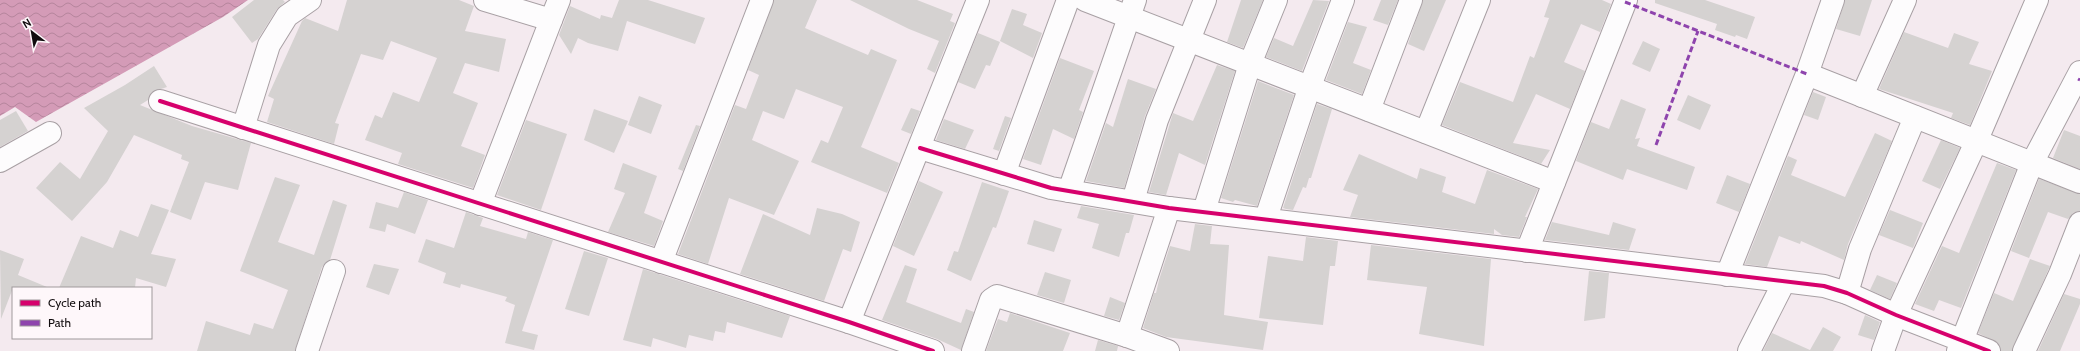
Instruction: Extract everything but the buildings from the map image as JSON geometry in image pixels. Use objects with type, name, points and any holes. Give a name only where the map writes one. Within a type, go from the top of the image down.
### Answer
[{"type":"street","points":[[243,128],[269,45],[286,16],[310,0]]},
{"type":"street","points":[[485,0],[551,20]]},
{"type":"street","points":[[480,204],[559,0]]},
{"type":"street","points":[[661,262],[762,0]]},
{"type":"street","points":[[849,322],[876,250],[920,148],[978,0]]},
{"type":"street","points":[[1004,174],[1068,0]]},
{"type":"street","points":[[1085,0],[1132,8],[1188,40],[1310,86],[1554,182]]},
{"type":"street","points":[[1133,201],[1158,120],[1188,40],[1205,0]]},
{"type":"street","points":[[1204,211],[1250,64],[1276,0]]},
{"type":"street","points":[[1266,218],[1310,86],[1343,0]]},
{"type":"street","points":[[1368,110],[1411,0]]},
{"type":"street","points":[[1426,132],[1479,0]]},
{"type":"street","points":[[1727,275],[1807,74],[1833,0]]},
{"type":"street","points":[[1862,96],[1905,0]]},
{"type":"street","points":[[1883,351],[1896,315],[1976,142],[2037,0]]},
{"type":"street","points":[[1527,251],[1624,1]]},
{"type":"street","points":[[1069,191],[1132,8]]},
{"type":"street","points":[[1960,346],[2032,163],[2080,72]]},
{"type":"street","points":[[1807,74],[2080,182]]},
{"type":"street","points":[[160,101],[849,322],[934,351]]},
{"type":"street","points":[[1847,293],[1860,249],[1915,117]]},
{"type":"street","points":[[0,161],[50,133]]},
{"type":"street","points":[[920,148],[1051,188],[1169,208],[1266,218],[1824,286],[1847,293],[1960,346],[1988,351]]},
{"type":"street","points":[[1127,336],[1169,208]]},
{"type":"street","points":[[2024,351],[2060,274],[2080,223]]},
{"type":"street","points":[[307,351],[334,271]]},
{"type":"street","points":[[1749,351],[1784,282]]},
{"type":"street","points":[[973,351],[991,300],[997,296],[1127,336],[1168,351]]},
{"type":"water","points":[[0,0],[248,0],[223,17],[36,122],[15,107],[0,116]]},
{"type":"marked path","points":[[1625,2],[1807,74]]},
{"type":"marked path","points":[[1656,145],[1698,31]]},
{"type":"cycle path","points":[[160,101],[849,322],[933,351]]},
{"type":"cycle path","points":[[920,148],[1051,188],[1169,208],[1824,286],[1847,293],[1896,315],[1989,351]]}]
